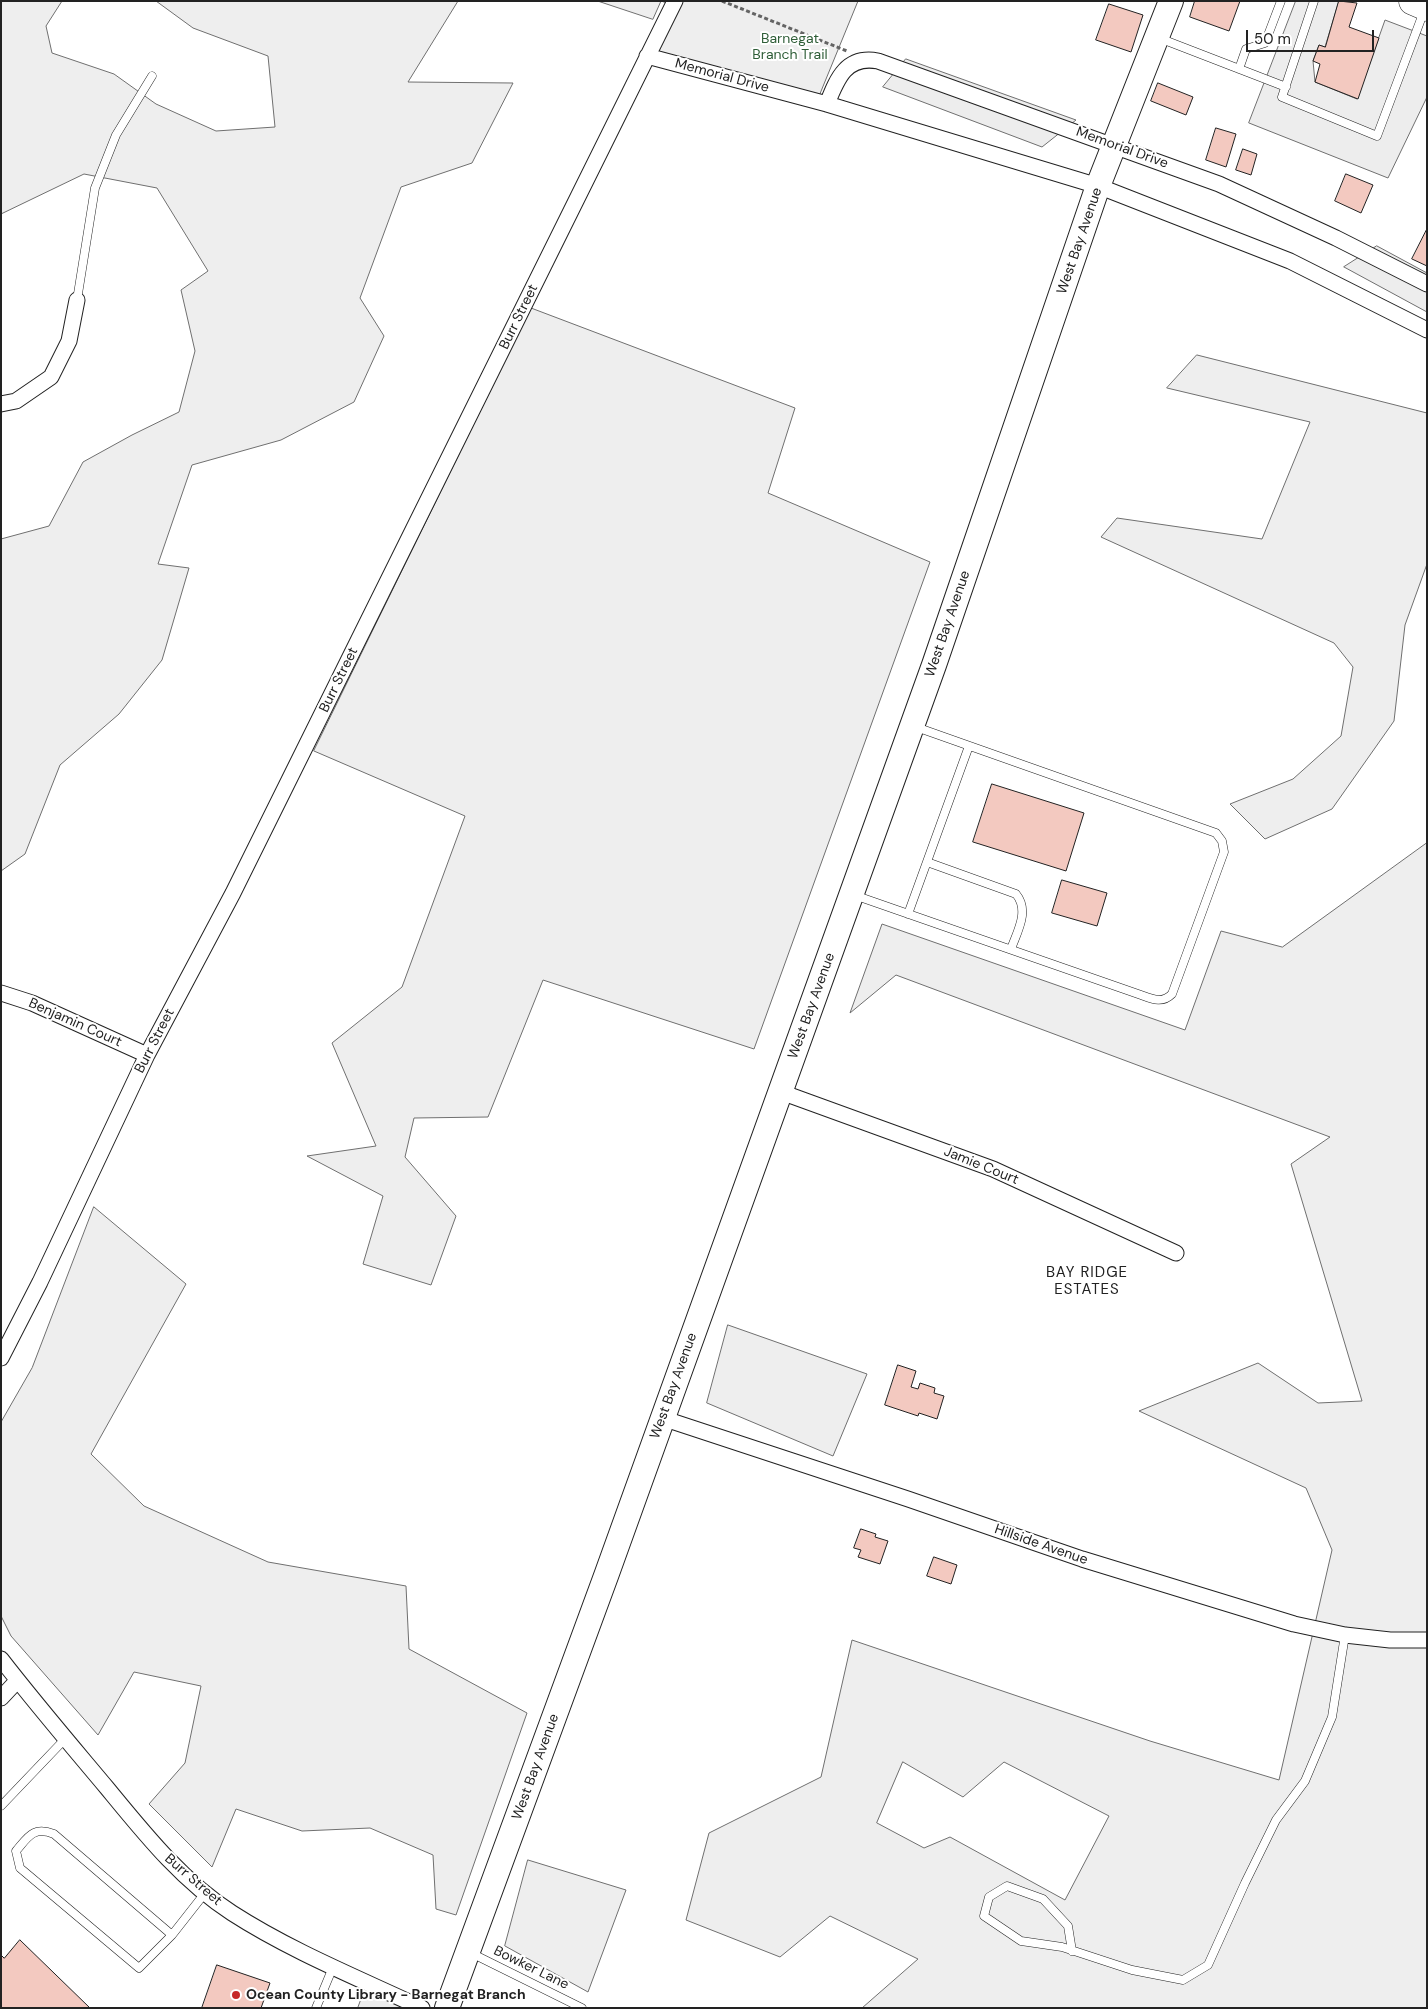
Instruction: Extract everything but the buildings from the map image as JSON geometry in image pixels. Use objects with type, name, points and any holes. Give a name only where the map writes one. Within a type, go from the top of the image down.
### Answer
[{"type":"main road","name":"West Bay Avenue","points":[[447,2008],[469,1952],[852,894],[912,726],[1098,186],[1171,1]]},
{"type":"street","name":"Burr Street","points":[[1,1358],[40,1282],[147,1055],[246,866],[675,1]]},
{"type":"street","name":"Memorial Drive","points":[[647,56],[826,104],[1098,186],[1290,261],[1427,330]]},
{"type":"street","points":[[826,104],[836,80],[847,68],[858,61],[869,60]]},
{"type":"street","name":"Memorial Drive","points":[[869,60],[878,61],[1219,184],[1336,238],[1427,284]]},
{"type":"street","points":[[1,404],[16,401],[51,377],[69,341],[77,300]]},
{"type":"street","name":"Benjamin Court","points":[[1,993],[32,1003],[147,1055]]},
{"type":"street","name":"Jamie Court","points":[[781,1092],[993,1169],[1176,1253]]},
{"type":"street","name":"Hillside Avenue","points":[[662,1418],[908,1499],[1082,1559],[1277,1619],[1345,1635],[1390,1640],[1427,1640]]},
{"type":"street","name":"Burr Street","points":[[1,1659],[65,1739],[159,1850],[205,1893],[232,1913],[266,1933],[422,2008]]},
{"type":"street","points":[[1,1698],[16,1682],[19,1682]]},
{"type":"lane","points":[[1239,69],[1246,49],[1265,43],[1281,1]]},
{"type":"lane","points":[[1314,1],[1282,97],[1377,136],[1422,5]]},
{"type":"lane","points":[[1157,38],[1286,87]]},
{"type":"lane","points":[[77,300],[95,188],[116,135],[152,76]]},
{"type":"lane","points":[[852,894],[1155,1000],[1167,999],[1172,994],[1211,889],[1224,852],[1222,841],[1216,834],[912,726]]},
{"type":"lane","points":[[908,914],[969,746]]},
{"type":"lane","points":[[927,862],[1016,894],[1021,900],[1023,911],[1010,949]]},
{"type":"lane","points":[[1072,1951],[1068,1926],[1043,1899],[1007,1886],[989,1897],[984,1916],[1020,1941],[1072,1951],[1132,1970],[1183,1980],[1208,1965],[1244,1883],[1276,1820],[1305,1781],[1332,1718],[1345,1635]]},
{"type":"lane","points":[[1,1806],[65,1739]]},
{"type":"lane","points":[[172,1935],[54,1834],[46,1831],[37,1831],[30,1834],[16,1851],[20,1868],[139,1968],[172,1935],[205,1893]]},
{"type":"lane","name":"Bowker Lane","points":[[469,1952],[582,2008]]},
{"type":"lane","points":[[316,2008],[334,1967]]},
{"type":"path","points":[[722,1],[869,60]]},
{"type":"green space","points":[[1,1],[62,1],[46,26],[52,53],[114,74],[156,104],[216,131],[275,127],[268,56],[193,28],[156,1],[458,1],[408,82],[513,83],[472,163],[401,187],[360,298],[384,336],[354,402],[281,440],[192,465],[158,564],[189,568],[162,660],[119,714],[60,765],[25,854],[1,871],[1,539],[49,526],[83,462],[179,412],[195,351],[181,290],[208,271],[157,188],[84,174],[1,214]]},
{"type":"green space","points":[[598,1],[661,1],[653,19]]},
{"type":"green space","name":"Barnegat Branch Trail","points":[[661,1],[858,1],[817,101],[647,56],[673,5]]},
{"type":"green space","points":[[531,308],[795,408],[768,493],[930,562],[754,1049],[543,980],[488,1117],[414,1118],[405,1157],[456,1216],[431,1285],[363,1264],[383,1196],[307,1156],[376,1146],[332,1043],[402,987],[465,816],[314,751]]},
{"type":"green space","points":[[1197,355],[1427,413],[1427,564],[1405,625],[1394,721],[1332,809],[1265,839],[1230,804],[1293,779],[1341,736],[1353,667],[1334,643],[1101,537],[1117,518],[1262,539],[1310,422],[1167,388]]},
{"type":"green space","points":[[1427,843],[1427,2008],[862,2008],[918,1959],[830,1916],[780,1957],[686,1920],[709,1833],[821,1777],[852,1640],[1150,1741],[1279,1780],[1332,1550],[1306,1488],[1139,1411],[1258,1363],[1318,1403],[1362,1401],[1291,1164],[1330,1137],[896,975],[850,1013],[882,924],[1185,1030],[1221,931],[1282,947]],"holes":[[[903,1762],[963,1797],[1004,1762],[1109,1816],[1065,1900],[950,1837],[924,1848],[877,1823]]]},
{"type":"green space","points":[[94,1207],[186,1284],[91,1454],[144,1506],[268,1562],[406,1586],[409,1649],[527,1713],[456,1915],[436,1909],[433,1855],[370,1828],[302,1831],[236,1809],[212,1867],[149,1804],[185,1763],[201,1686],[134,1672],[98,1735],[11,1636],[1,1616],[1,1422],[32,1368]]},
{"type":"green space","points":[[728,1325],[867,1374],[833,1456],[707,1403]]},
{"type":"green space","points":[[528,1860],[626,1890],[588,1992],[505,1946]]},
{"type":"green space","points":[[370,1976],[409,2008],[358,2008]]},
{"type":"shaded area","points":[[1296,1],[1339,1],[1325,47],[1319,45],[1313,61],[1315,82],[1357,99],[1385,20],[1427,36],[1427,97],[1388,178],[1249,123]]},
{"type":"shaded area","points":[[906,59],[1076,120],[1042,147],[883,87]]},
{"type":"shaded area","points":[[1377,246],[1427,273],[1427,312],[1344,267]]},
{"type":"place","name":"Ocean County Library - Barnegat Branch","points":[[236,1995]]},
{"type":"district","name":"BAY RIDGE ESTATES","points":[[1087,1282]]}]
